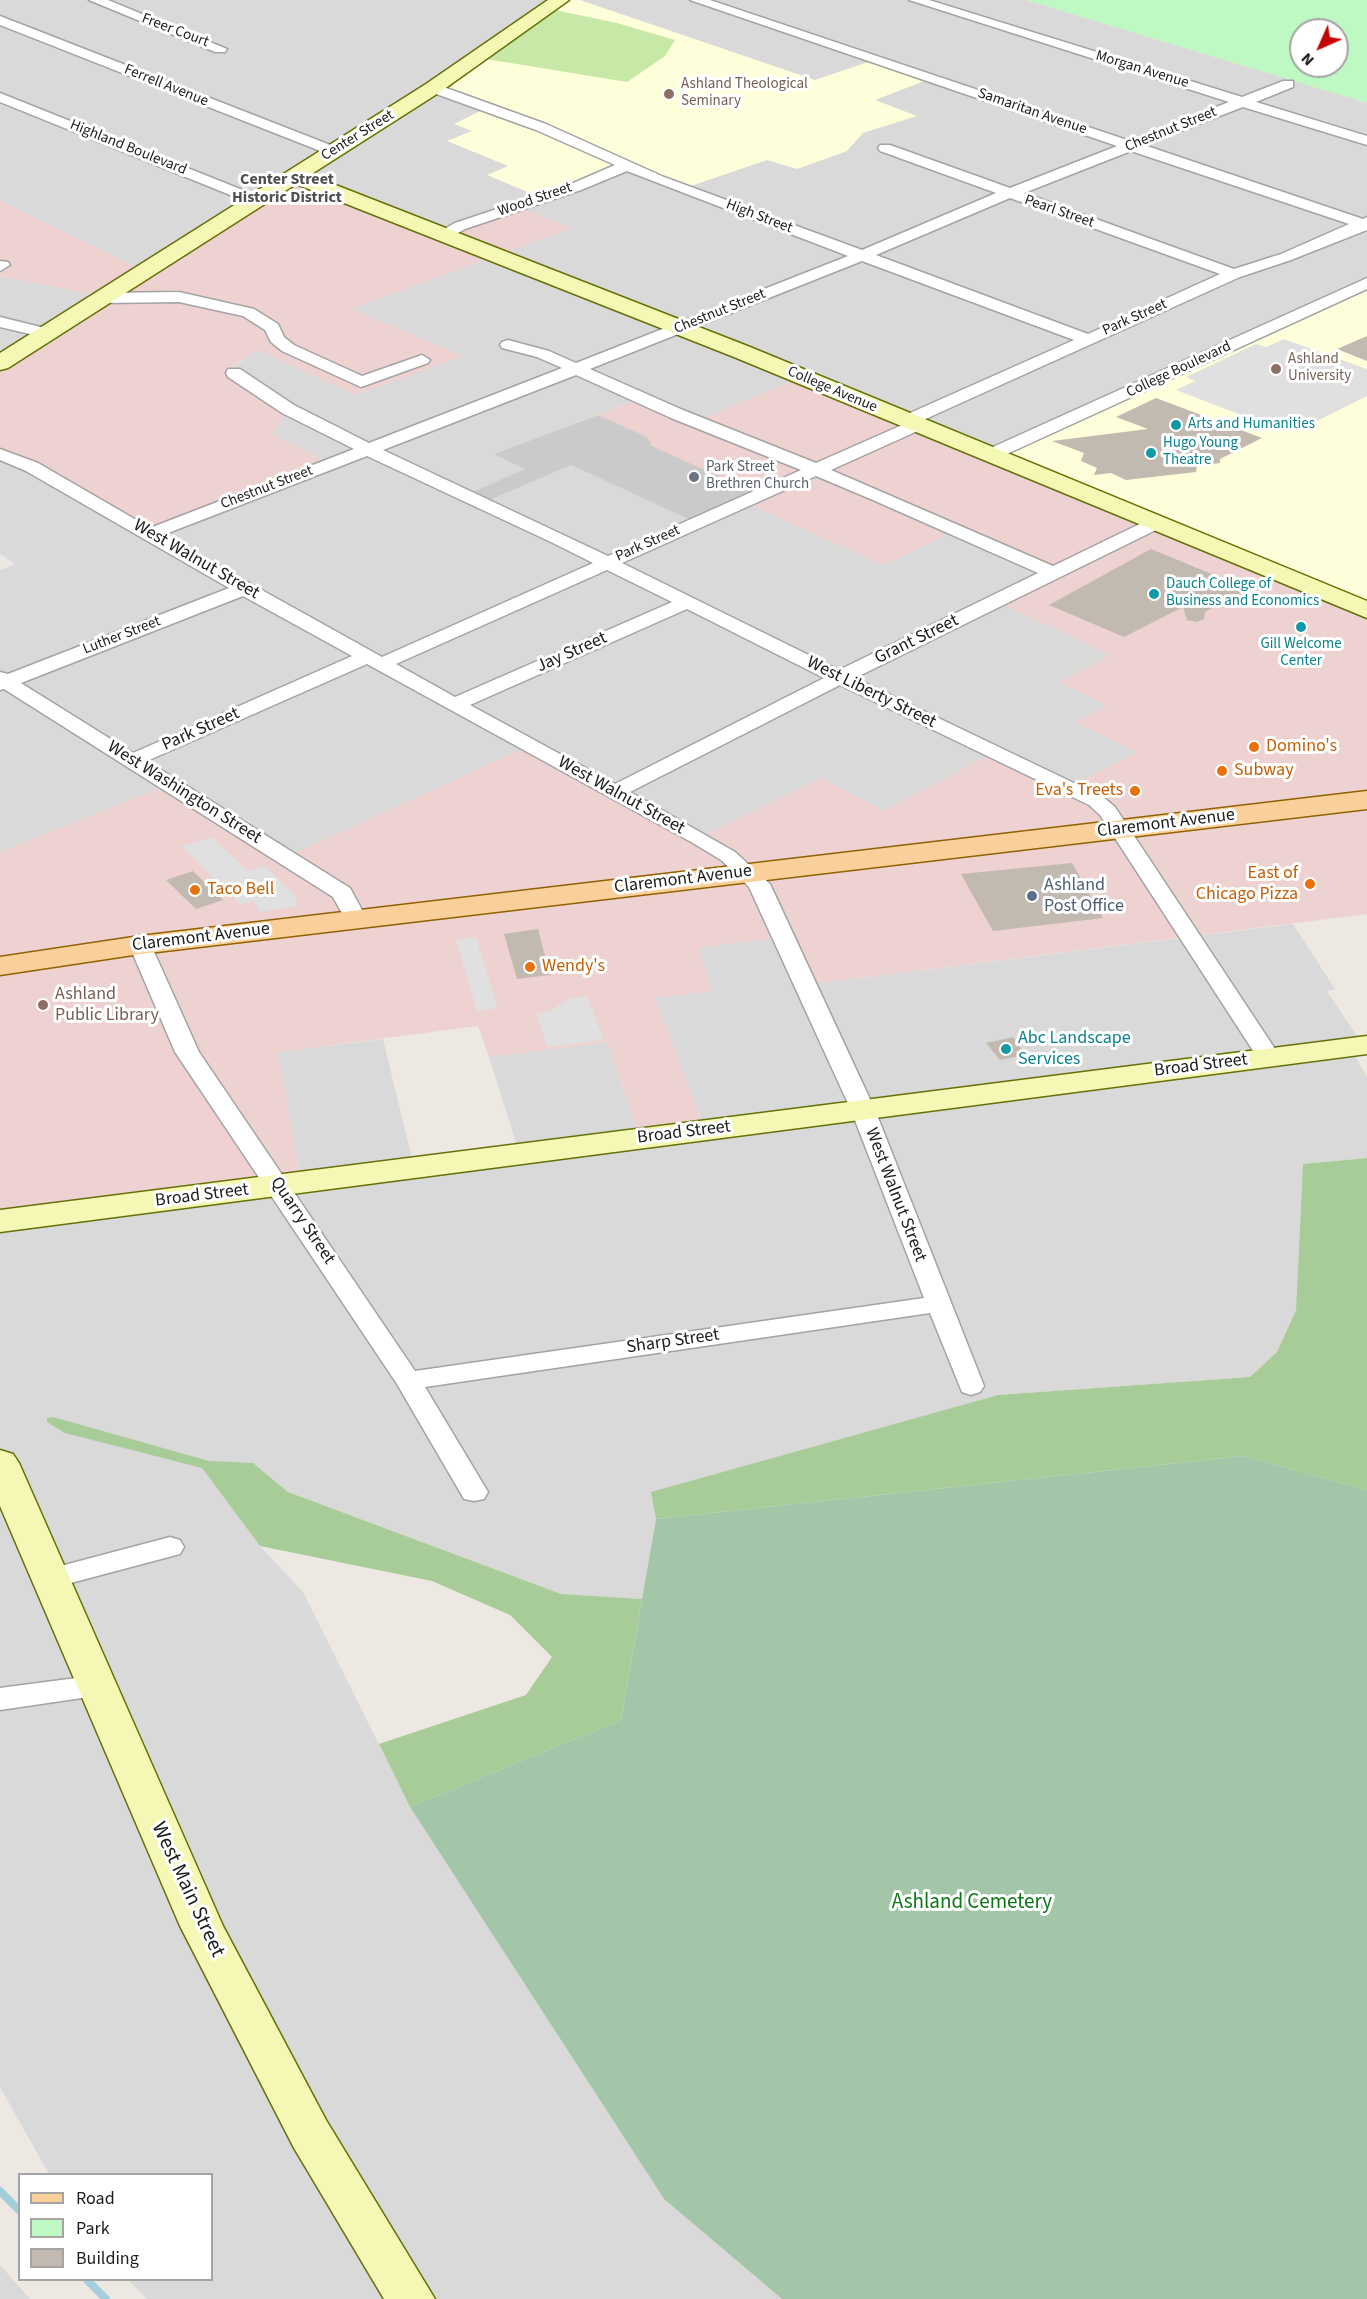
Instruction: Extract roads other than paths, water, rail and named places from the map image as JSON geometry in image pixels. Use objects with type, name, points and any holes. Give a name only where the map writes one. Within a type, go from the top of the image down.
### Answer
[{"type":"main road","name":"Claremont Avenue","points":[[0,966],[140,945],[1367,800]]},
{"type":"street","name":"Freer Court","points":[[96,0],[220,49]]},
{"type":"street","name":"Center Street","points":[[0,363],[433,88],[560,0]]},
{"type":"street","name":"Samaritan Avenue","points":[[697,0],[1366,223]]},
{"type":"street","name":"Morgan Avenue","points":[[916,0],[1367,141]]},
{"type":"street","name":"Ferrell Avenue","points":[[0,20],[333,152]]},
{"type":"street","name":"Chestnut Street","points":[[150,534],[681,328],[861,256],[939,220],[1288,84]]},
{"type":"street","name":"High Street","points":[[433,88],[541,127],[626,166],[1087,339]]},
{"type":"street","name":"Highland Boulevard","points":[[0,97],[255,200]]},
{"type":"street","points":[[0,111],[19,104]]},
{"type":"street","name":"Pearl Street","points":[[885,148],[1234,274]]},
{"type":"street","name":"Wood Street","points":[[444,235],[460,226],[576,187],[626,166]]},
{"type":"street","name":"College Avenue","points":[[295,176],[681,328],[1367,610]]},
{"type":"street","name":"Park Street","points":[[133,760],[607,562],[814,470],[1087,339],[1234,274],[1296,252],[1366,223]]},
{"type":"street","name":"College Boulevard","points":[[990,455],[1367,283]]},
{"type":"street","points":[[103,298],[179,297],[221,304],[248,312],[272,327],[277,339],[288,348],[361,382],[423,360]]},
{"type":"street","points":[[0,322],[47,333]]},
{"type":"street","points":[[508,345],[534,351],[1053,573]]},
{"type":"street","name":"West Liberty Street","points":[[234,373],[288,409],[367,449],[607,562],[839,678],[1096,801],[1108,811],[1269,1058]]},
{"type":"street","name":"West Walnut Street","points":[[0,454],[32,467],[244,588],[615,792],[719,851],[748,873],[759,884],[863,1110],[971,1386]]},
{"type":"street","name":"Grant Street","points":[[615,792],[839,678],[1156,523]]},
{"type":"street","name":"Luther Street","points":[[2,681],[244,588]]},
{"type":"street","name":"Jay Street","points":[[455,704],[688,602]]},
{"type":"street","name":"West Washington Street","points":[[2,681],[133,760],[342,893],[350,904],[356,919]]},
{"type":"street","name":"Quarry Street","points":[[140,945],[169,1017],[187,1052],[408,1381],[474,1492]]},
{"type":"street","name":"Broad Street","points":[[0,1221],[1367,1045]]},
{"type":"street","name":"Sharp Street","points":[[408,1381],[938,1304]]},
{"type":"street","name":"West Main Street","points":[[0,1463],[202,1926],[310,2134],[375,2246],[411,2299]]},
{"type":"street","points":[[52,1578],[170,1547]]},
{"type":"street","points":[[0,1699],[99,1686]]},
{"type":"waterway","points":[[0,2191],[18,2209]]},
{"type":"waterway","points":[[88,2281],[106,2299]]},
{"type":"place","name":"Ashland Theological Seminary","points":[[669,94]]},
{"type":"place","name":"Ashland University","points":[[1276,369]]},
{"type":"place","name":"Arts and Humanities","points":[[1176,425]]},
{"type":"place","name":"Hugo Young Theatre","points":[[1151,453]]},
{"type":"place","name":"Park Street Brethren Church","points":[[694,477]]},
{"type":"place","name":"Dauch College of Business and Economics","points":[[1154,594]]},
{"type":"place","name":"Gill Welcome Center","points":[[1301,627]]},
{"type":"place","name":"Domino's","points":[[1254,747]]},
{"type":"place","name":"Subway","points":[[1222,771]]},
{"type":"place","name":"Eva's Treets","points":[[1135,791]]},
{"type":"place","name":"East of Chicago Pizza","points":[[1310,884]]},
{"type":"place","name":"Taco Bell","points":[[195,890]]},
{"type":"place","name":"Ashland Post Office","points":[[1032,896]]},
{"type":"place","name":"Wendy's","points":[[530,967]]},
{"type":"place","name":"Ashland Public Library","points":[[43,1005]]},
{"type":"place","name":"Abc Landscape Services","points":[[1006,1049]]},
{"type":"district","name":"Center Street Historic District","points":[[287,189]]},
{"type":"park label","name":"Ashland Cemetery","points":[[972,1903]]}]
